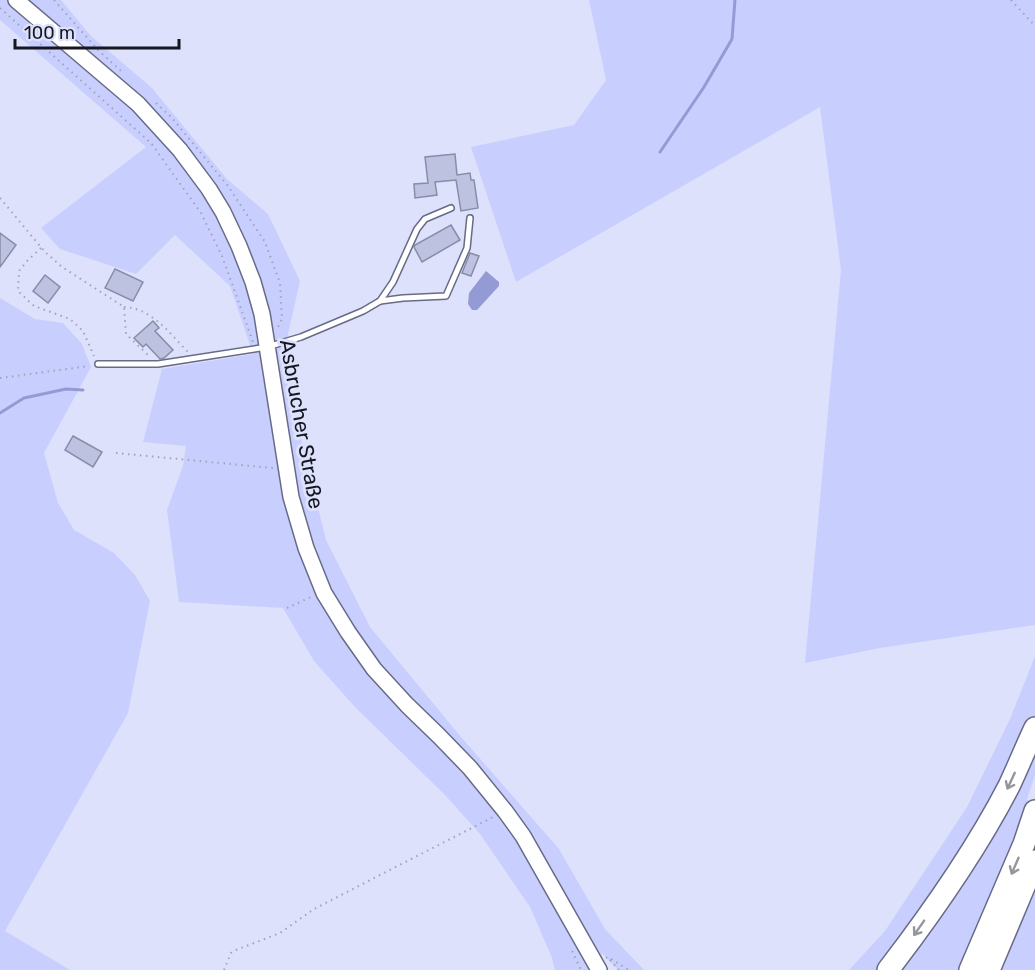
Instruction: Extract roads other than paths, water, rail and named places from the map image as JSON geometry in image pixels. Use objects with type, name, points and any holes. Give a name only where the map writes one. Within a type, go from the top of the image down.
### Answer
[{"type":"highway","points":[[888,970],[981,836],[1009,786],[1035,728]]},
{"type":"highway","points":[[970,970],[1024,844],[1035,811]]},
{"type":"highway","points":[[989,970],[1035,861]]},
{"type":"main road","name":"Asbrucher Straße","points":[[16,0],[138,104],[196,170],[223,212],[253,282],[262,314],[261,348],[276,398],[291,497],[306,548],[324,592],[374,669],[470,768],[506,811],[523,836],[572,925],[601,965]]},
{"type":"lane","points":[[380,301],[393,282],[417,229],[426,219],[451,208]]},
{"type":"lane","points":[[98,364],[158,364],[261,348],[301,337],[363,311],[380,301],[446,296],[466,248],[470,218]]},
{"type":"waterway","points":[[660,152],[704,87],[732,39],[735,0]]},
{"type":"waterway","points":[[0,413],[24,398],[66,389],[83,390]]}]
